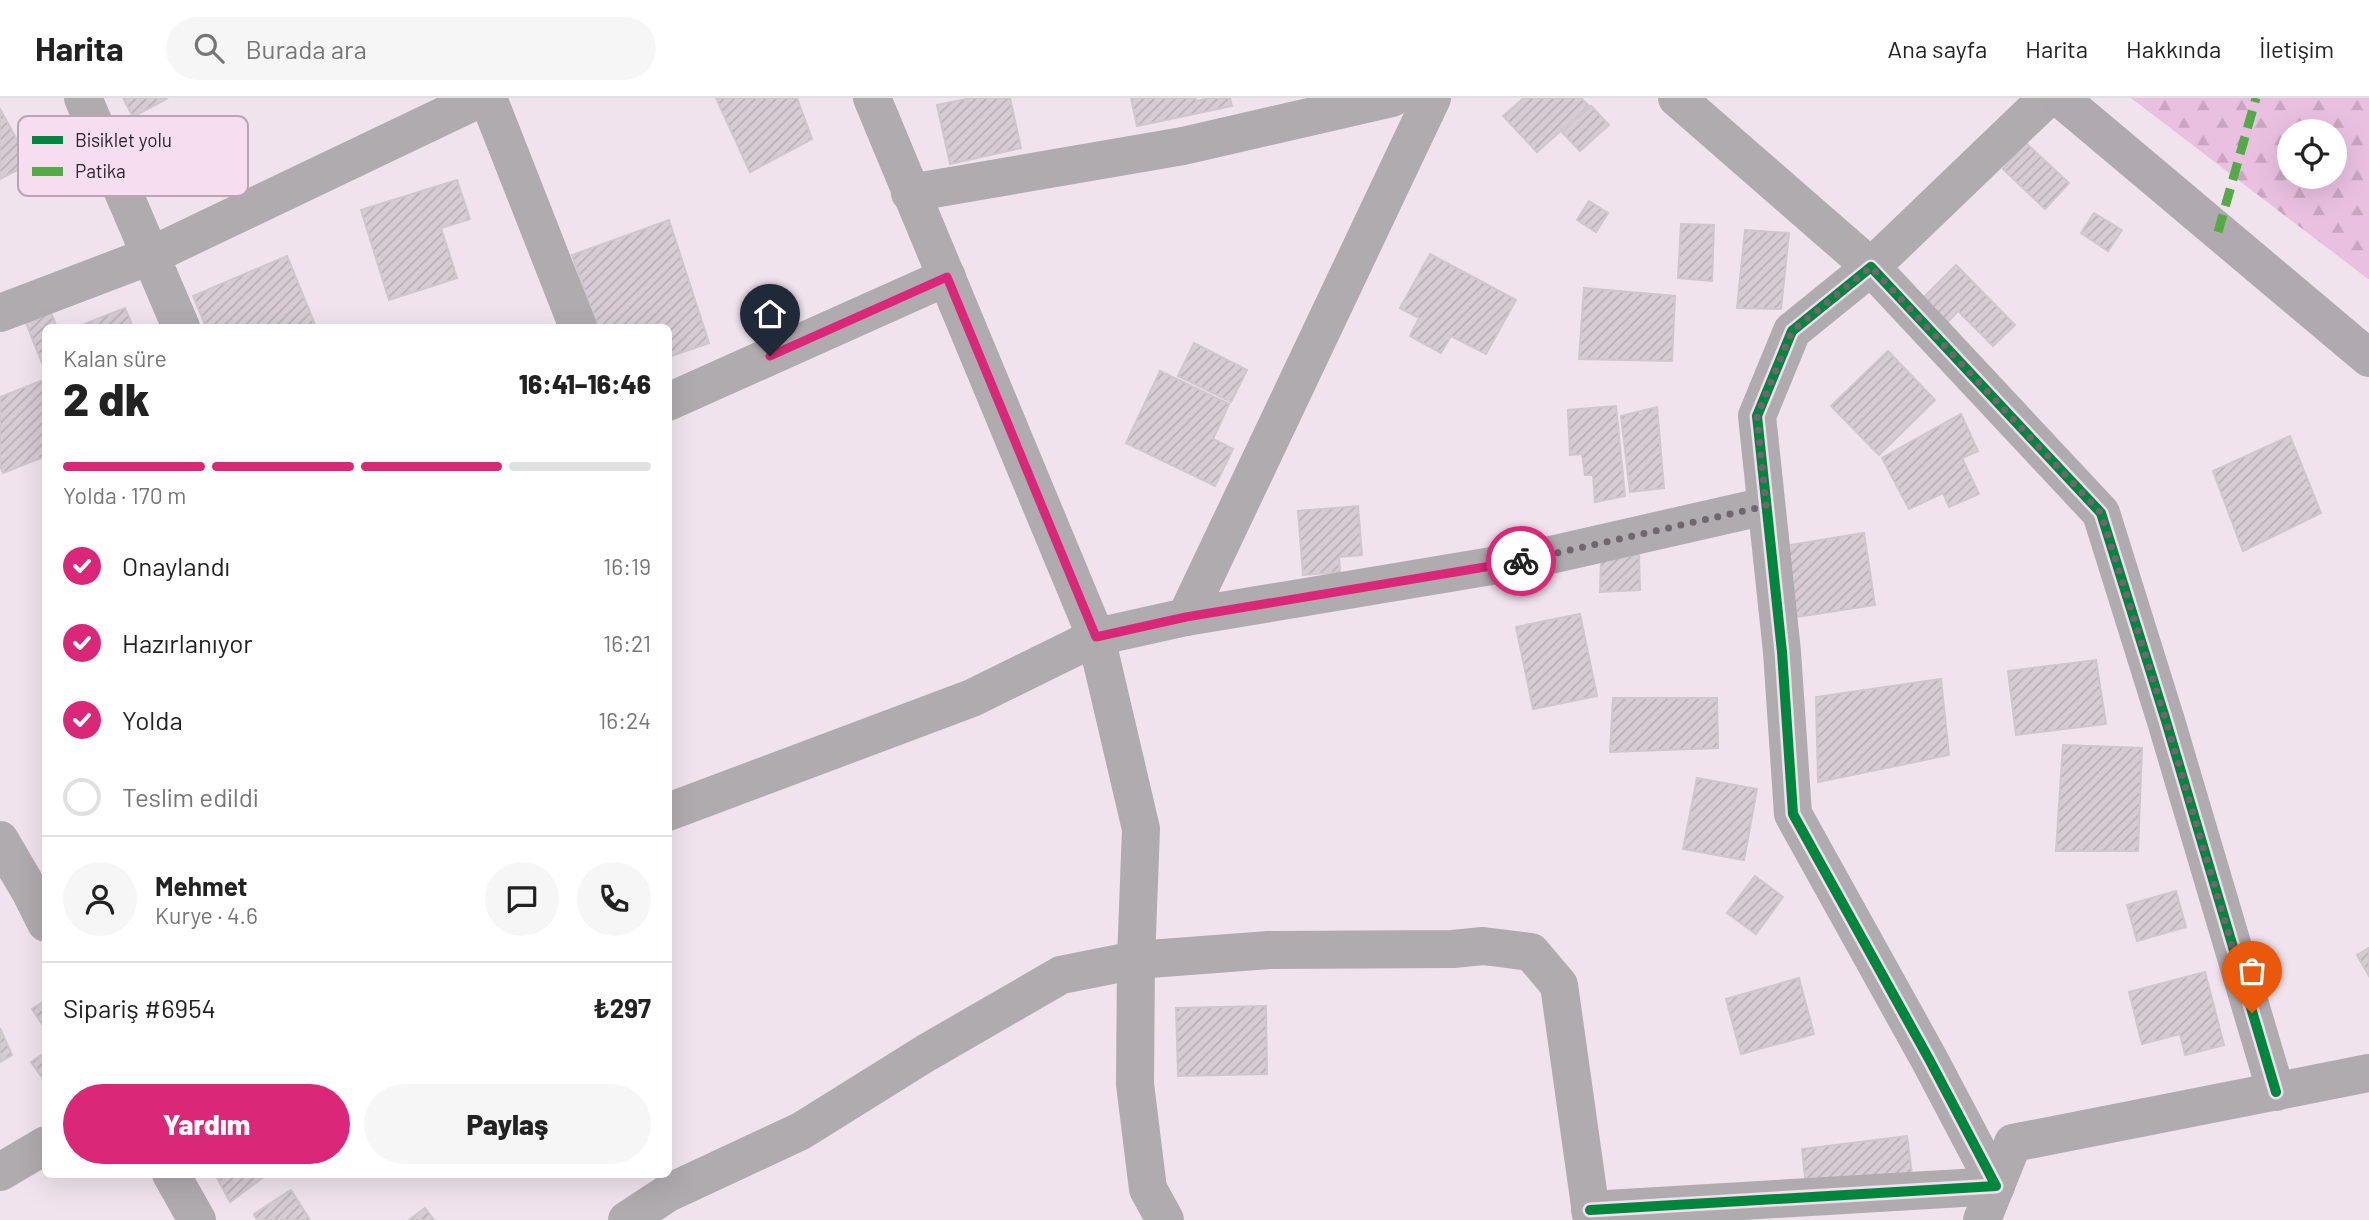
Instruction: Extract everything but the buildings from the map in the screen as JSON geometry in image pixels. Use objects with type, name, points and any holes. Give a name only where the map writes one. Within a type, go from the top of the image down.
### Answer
[{"type":"street","points":[[83,98],[91,116]]},
{"type":"street","points":[[0,313],[150,256],[481,98]]},
{"type":"street","points":[[488,98],[577,324]]},
{"type":"street","points":[[872,98],[1096,637],[1141,829],[1135,1084],[1148,1189],[1165,1220]]},
{"type":"street","points":[[910,193],[1183,146],[1392,98]]},
{"type":"street","points":[[1186,617],[1432,98]]},
{"type":"street","points":[[1677,98],[1871,267],[2101,513],[2276,1092]]},
{"type":"street","points":[[1989,1203],[1929,1059],[1793,814],[1782,652],[1757,416],[1792,331],[1871,267],[2047,98]]},
{"type":"street","points":[[2060,98],[2369,358]]},
{"type":"street","points":[[125,196],[180,324]]},
{"type":"street","points":[[672,400],[947,277]]},
{"type":"street","points":[[672,811],[972,698],[1096,637],[1186,617],[1533,559],[1766,506]]},
{"type":"street","points":[[0,840],[42,915]]},
{"type":"street","points":[[627,1220],[801,1130],[926,1053],[1061,975],[1136,960],[1269,950],[1453,949],[1483,946],[1531,952],[1559,985],[1591,1215],[1989,1203]]},
{"type":"street","points":[[1989,1203],[2013,1143],[2369,1073]]},
{"type":"street","points":[[0,1172],[42,1147]]},
{"type":"street","points":[[173,1178],[197,1220]]},
{"type":"green space","points":[[2131,98],[2369,98],[2368,279]]},
{"type":"marked path","points":[[2218,232],[2256,98]]},
{"type":"cycle path","points":[[1590,1210],[1996,1186],[1793,814],[1782,652],[1757,416],[1792,331],[1871,267],[2101,513],[2276,1092]]},
{"type":"way so far","points":[[1521,561],[1766,506],[1757,416],[1792,331],[1871,267],[2101,513],[2252,1013]]},
{"type":"route","points":[[770,356],[947,277],[1096,637],[1186,617],[1521,561]]}]
